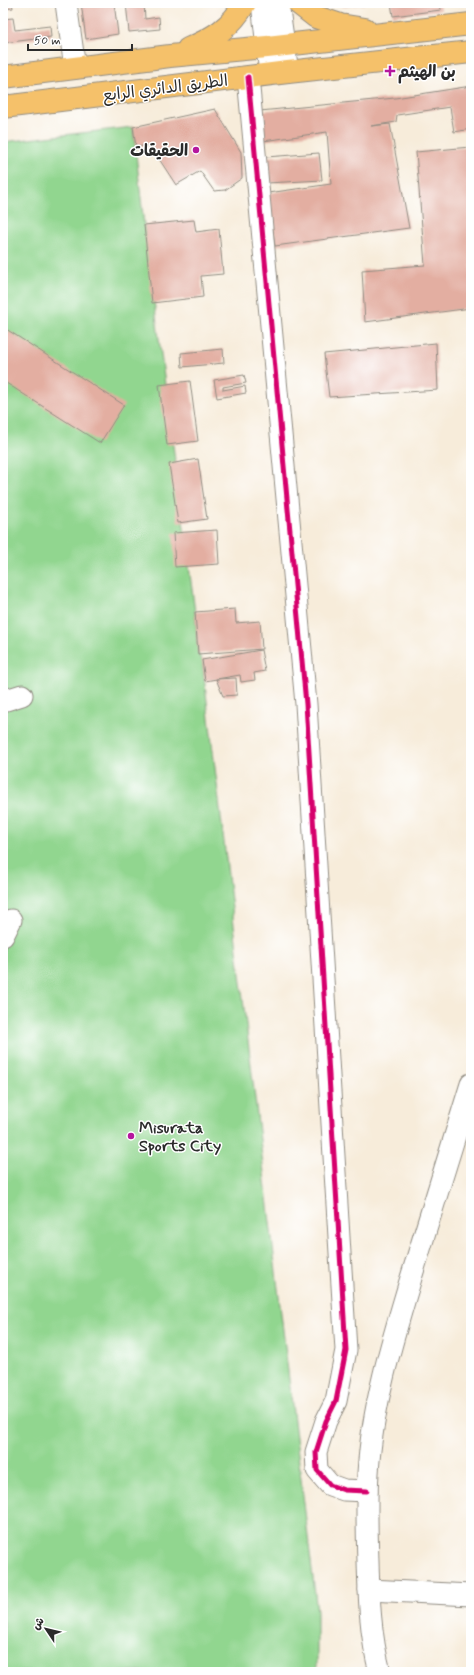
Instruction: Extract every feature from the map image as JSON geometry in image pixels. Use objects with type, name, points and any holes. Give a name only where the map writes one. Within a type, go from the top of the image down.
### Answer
[{"type":"main road","points":[[170,56],[200,44],[228,27],[245,3]]},
{"type":"main road","points":[[298,3],[316,17],[340,24],[369,30],[410,30]]},
{"type":"main road","name":"الطريق الدائري الرابع","points":[[3,77],[170,56],[276,46],[471,24]]},
{"type":"main road","name":"الطريق الدائري الرابع","points":[[3,107],[279,73],[471,52]]},
{"type":"street","points":[[66,3],[75,68]]},
{"type":"street","points":[[262,3],[276,46]]},
{"type":"street","points":[[278,3],[276,46],[279,73]]},
{"type":"street","points":[[248,77],[306,704],[346,1350],[336,1401],[326,1421],[316,1452],[317,1470],[330,1485],[344,1490],[367,1491]]},
{"type":"street","points":[[380,1672],[373,1662],[369,1590],[367,1491],[374,1427],[397,1325],[471,1084]]},
{"type":"street","points":[[369,1590],[471,1595]]},
{"type":"street","points":[[373,1662],[395,1672]]},
{"type":"green space","name":"Misurata Sports City","points":[[133,127],[144,225],[195,612],[198,654],[202,660],[317,1611],[317,1672],[3,1672],[3,142]]},
{"type":"building","points":[[3,3],[12,3],[13,8],[3,9]]},
{"type":"building","points":[[81,3],[114,3],[118,34],[86,39]]},
{"type":"building","points":[[126,3],[144,3],[145,19],[159,17],[160,29],[129,32]]},
{"type":"building","points":[[341,3],[366,3],[366,4],[342,7]]},
{"type":"building","points":[[391,3],[440,3],[441,10],[393,16]]},
{"type":"building","points":[[13,18],[15,30],[50,26],[51,37],[3,43],[3,19]]},
{"type":"building","points":[[471,86],[471,129],[454,132],[450,107],[397,115],[396,122],[371,126],[390,124],[409,228],[275,246],[268,193],[331,184],[327,132],[263,141],[260,111],[395,98]]},
{"type":"building","name":"الحقيقات","points":[[215,109],[241,152],[242,178],[225,190],[214,191],[200,171],[176,185],[150,145],[136,147],[133,127]]},
{"type":"building","points":[[470,147],[471,308],[365,322],[362,270],[425,265],[416,152]]},
{"type":"building","points":[[319,153],[322,180],[267,183],[266,157]]},
{"type":"building","points":[[194,220],[196,232],[219,229],[223,274],[201,276],[203,297],[152,303],[144,225]]},
{"type":"building","points":[[3,327],[124,405],[100,443],[3,381]]},
{"type":"building","points":[[436,343],[438,390],[329,397],[324,354]]},
{"type":"building","points":[[223,349],[224,363],[182,367],[181,353]]},
{"type":"building","points":[[244,375],[246,383],[223,387],[223,390],[245,386],[246,393],[217,398],[214,380]]},
{"type":"building","points":[[190,381],[198,441],[167,445],[159,385]]},
{"type":"building","points":[[198,459],[207,519],[178,523],[169,464]]},
{"type":"building","points":[[217,530],[219,564],[175,567],[173,533]]},
{"type":"building","points":[[235,609],[236,623],[260,621],[262,649],[198,654],[195,612]]},
{"type":"building","points":[[261,650],[265,671],[254,673],[255,680],[241,682],[240,675],[205,681],[202,660]]},
{"type":"building","points":[[236,678],[237,695],[223,696],[216,679]]},
{"type":"cycle path","points":[[248,77],[306,704],[346,1350],[336,1401],[326,1421],[316,1452],[317,1470],[330,1485],[344,1490],[367,1491]]},
{"type":"place","name":"بن الهيثم","points":[[390,71]]},
{"type":"place","name":"الحقيقات","points":[[196,150]]},
{"type":"place","name":"Misurata Sports City","points":[[131,1136]]}]
